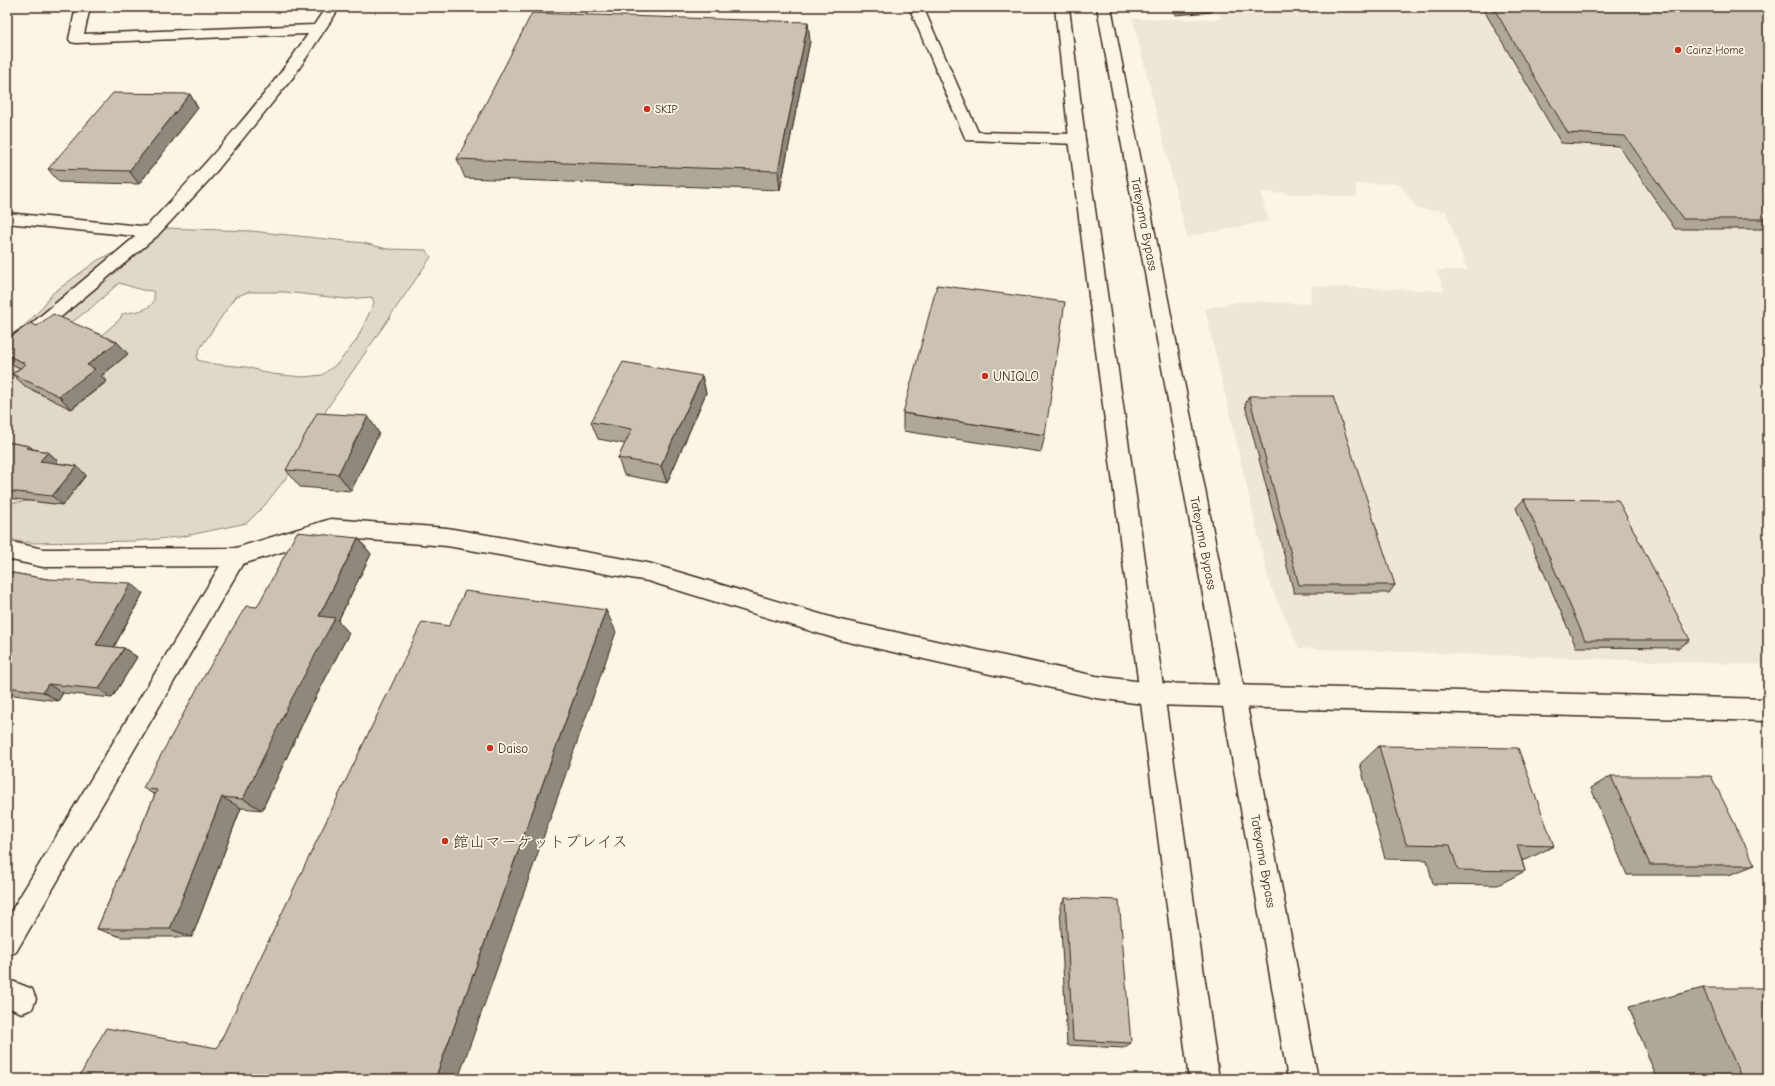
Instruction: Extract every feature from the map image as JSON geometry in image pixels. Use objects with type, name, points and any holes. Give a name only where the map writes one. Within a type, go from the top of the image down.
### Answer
[{"type":"main road","points":[[83,7],[76,39],[319,28]]},
{"type":"main road","points":[[151,232],[204,175],[289,73],[333,7]]},
{"type":"main road","points":[[916,7],[972,137],[1077,139]]},
{"type":"main road","points":[[1062,7],[1077,139],[1204,1079]]},
{"type":"main road","name":"Tateyama Bypass","points":[[1104,7],[1304,1079]]},
{"type":"main road","points":[[7,550],[43,558],[236,557],[331,528],[447,537],[648,572],[840,630],[1096,687],[1151,694],[1233,695],[1541,706],[1768,710]]},
{"type":"lane","points":[[7,218],[151,232]]},
{"type":"lane","points":[[7,348],[37,328],[151,232]]},
{"type":"lane","points":[[7,943],[236,557]]},
{"type":"shaded area","points":[[1218,7],[1768,7],[1768,665],[1299,648],[1270,585],[1205,309],[1242,301],[1310,304],[1312,286],[1445,291],[1436,270],[1467,270],[1446,211],[1417,209],[1399,183],[1355,184],[1357,197],[1260,192],[1269,221],[1187,237],[1133,19],[1221,19]]},
{"type":"shaded area","points":[[164,228],[251,231],[364,243],[387,249],[426,250],[431,257],[328,407],[300,460],[264,506],[247,523],[180,537],[136,541],[33,543],[7,540],[7,503],[30,501],[63,505],[54,470],[58,461],[7,449],[7,337],[24,326],[40,310],[53,293],[98,260],[136,243]],"holes":[[[119,283],[142,290],[153,291],[154,298],[153,303],[145,309],[122,314],[120,319],[96,340],[128,354],[103,374],[107,382],[72,409],[25,387],[32,373],[8,362],[59,332],[92,307]],[[248,292],[285,292],[347,299],[372,297],[374,303],[356,341],[338,363],[322,375],[303,377],[271,374],[247,367],[214,364],[197,360],[199,350],[235,297]]]},
{"type":"building","points":[[1493,7],[1768,7],[1768,219],[1683,219],[1625,136],[1568,133]]},
{"type":"building","name":"SKIP","points":[[532,13],[808,22],[778,171],[457,159]]},
{"type":"building","points":[[113,93],[190,94],[129,171],[48,169]]},
{"type":"building","name":"UNIQLO","points":[[937,285],[1065,302],[1045,435],[903,413]]},
{"type":"building","points":[[53,314],[117,342],[87,365],[95,369],[59,396],[12,374],[26,364],[7,355],[7,340],[30,323],[37,326]]},
{"type":"building","points":[[623,362],[702,376],[661,466],[618,458],[632,429],[591,422]]},
{"type":"building","points":[[1249,396],[1333,396],[1395,585],[1299,585]]},
{"type":"building","points":[[317,413],[368,416],[338,474],[286,470]]},
{"type":"building","points":[[7,442],[29,446],[26,448],[48,452],[40,461],[77,466],[52,496],[7,491]]},
{"type":"building","points":[[1524,499],[1618,500],[1690,640],[1585,640]]},
{"type":"building","points":[[297,532],[358,538],[319,616],[335,618],[291,700],[243,799],[222,797],[170,929],[97,929],[157,790],[143,788],[203,678],[246,606],[257,607]]},
{"type":"building","points":[[7,572],[47,579],[131,583],[96,645],[124,648],[99,689],[48,684],[43,692],[7,687]]},
{"type":"building","name":"館山マーケットプレイス","points":[[465,591],[606,610],[435,1079],[78,1079],[106,1028],[217,1048],[422,622],[449,626]]},
{"type":"building","points":[[1379,746],[1518,748],[1554,846],[1517,845],[1525,871],[1458,870],[1450,845],[1406,844]]},
{"type":"building","points":[[1611,776],[1711,776],[1755,865],[1650,865]]},
{"type":"building","points":[[1065,898],[1119,900],[1131,1043],[1073,1040]]},
{"type":"building","points":[[1703,988],[1768,988],[1768,1079],[1742,1079]]},
{"type":"place","name":"Cainz Home","points":[[1678,50]]},
{"type":"place","name":"SKIP","points":[[647,109]]},
{"type":"place","name":"UNIQLO","points":[[985,376]]},
{"type":"place","name":"Daiso","points":[[490,748]]},
{"type":"place","name":"館山マーケットプレイス","points":[[445,841]]}]
